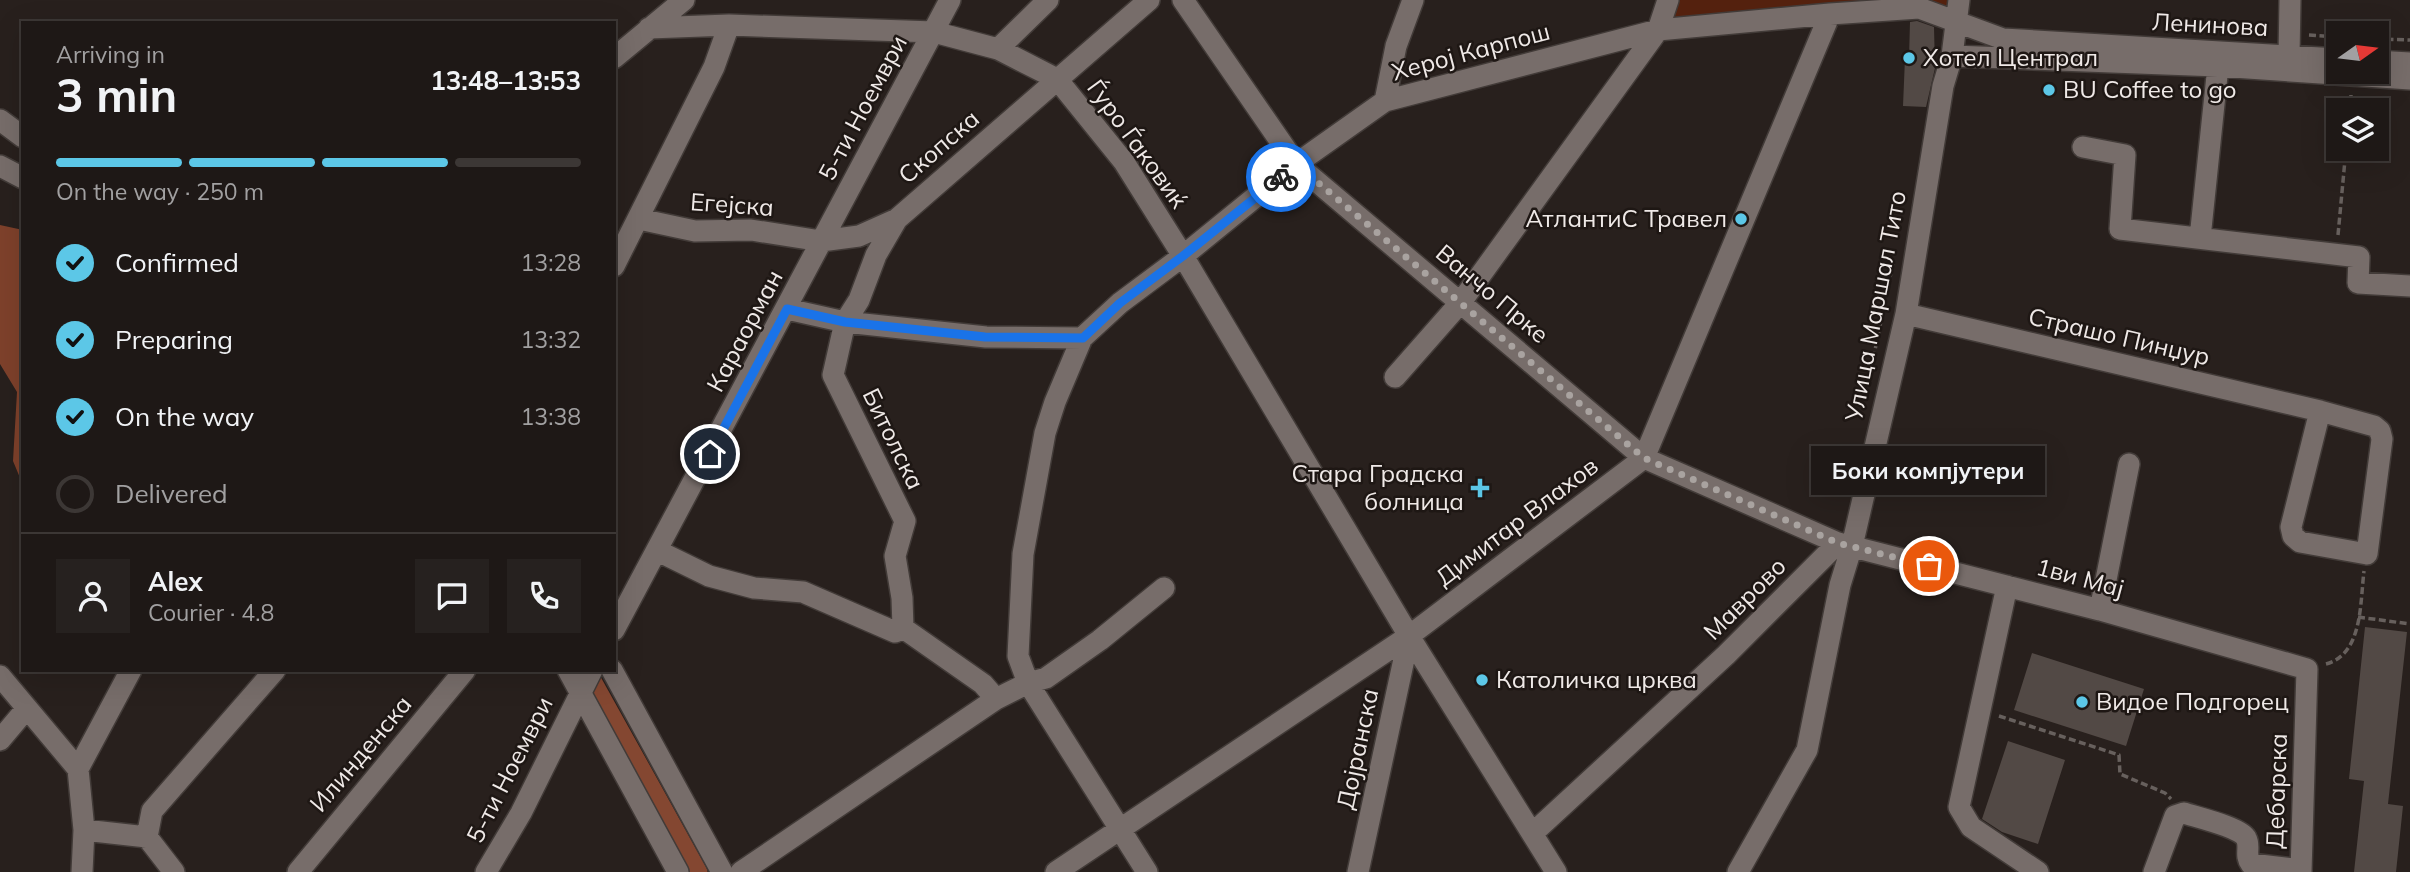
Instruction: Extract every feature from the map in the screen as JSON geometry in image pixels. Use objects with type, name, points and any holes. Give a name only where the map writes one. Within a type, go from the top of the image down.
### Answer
[{"type":"street","points":[[616,56],[684,0]]},
{"type":"street","name":"5-ти Ноември","points":[[821,241],[950,0]]},
{"type":"street","points":[[998,49],[1048,0]]},
{"type":"street","name":"Скопска","points":[[845,322],[859,300],[876,255],[897,219],[1149,0]]},
{"type":"street","name":"Ванчо Прке","points":[[1183,0],[1296,164],[1644,458],[1845,545]]},
{"type":"street","points":[[1385,101],[1396,47],[1413,0]]},
{"type":"street","points":[[1395,377],[1461,302],[1658,30],[1668,0]]},
{"type":"street","points":[[2289,56],[2290,0]]},
{"type":"street","name":"Ленинова","points":[[1830,14],[1920,8],[1958,10],[2003,39],[2326,58]]},
{"type":"street","name":"Улица Маршал Тито","points":[[1738,872],[1807,750],[1840,585],[1845,545],[1906,314],[1958,10]]},
{"type":"street","points":[[1644,458],[1830,14]]},
{"type":"street","name":"Херој Карпош","points":[[1083,338],[1120,303],[1183,256],[1296,164],[1385,101],[1658,30],[1830,14]]},
{"type":"street","points":[[616,259],[621,242],[639,219],[714,67],[729,25]]},
{"type":"street","name":"Ѓуро Ѓаковиќ","points":[[649,28],[729,25],[934,32],[998,49],[1057,79],[1124,162],[1183,256],[1409,636],[1534,832],[1556,872]]},
{"type":"street","points":[[1952,56],[2218,66],[2410,79]]},
{"type":"street","points":[[2389,62],[2410,63]]},
{"type":"street","points":[[2200,239],[2218,66]]},
{"type":"street","points":[[0,120],[21,135]]},
{"type":"street","points":[[2083,147],[2125,155],[2120,229],[2359,257],[2358,284],[2410,286]]},
{"type":"street","points":[[0,166],[21,177]]},
{"type":"street","name":"Егејска","points":[[639,219],[695,231],[751,230],[821,241],[859,236],[897,219]]},
{"type":"street","name":"Караорман","points":[[616,626],[821,241]]},
{"type":"street","points":[[787,309],[845,322],[985,337],[1083,338],[1055,402],[1045,433],[1023,554],[1018,656],[1028,683],[1147,872]]},
{"type":"street","name":"Страшо Пинџур","points":[[1906,314],[2374,426],[2380,431],[2382,439],[2367,554]]},
{"type":"street","name":"Битолска","points":[[845,322],[833,375],[905,521],[895,556],[902,598],[903,628]]},
{"type":"street","points":[[2320,411],[2291,527],[2293,536],[2300,542],[2367,554]]},
{"type":"street","name":"Димитар Влахов","points":[[1056,872],[1409,636],[1644,458]]},
{"type":"street","points":[[2100,610],[2129,464]]},
{"type":"street","name":"1ви Мај","points":[[1845,545],[2100,610],[2307,669]]},
{"type":"street","name":"Маврово","points":[[1534,832],[1845,545]]},
{"type":"street","points":[[658,551],[709,576],[754,588],[803,592],[895,632],[903,628],[983,684],[996,699]]},
{"type":"street","points":[[2007,586],[1959,807],[1971,827],[2038,872]]},
{"type":"street","points":[[741,872],[996,699],[1028,683],[1046,678],[1065,666],[1164,588]]},
{"type":"street","name":"Дојранска","points":[[1358,872],[1409,636]]},
{"type":"street","name":"Дебарска","points":[[2301,871],[2307,669]]},
{"type":"street","points":[[82,872],[84,830],[78,769],[130,672]]},
{"type":"street","points":[[147,837],[152,811],[273,672]]},
{"type":"street","name":"Илинденска","points":[[298,872],[463,672]]},
{"type":"street","points":[[569,672],[678,872]]},
{"type":"street","name":"5-ти Ноември","points":[[486,872],[521,813],[591,672]]},
{"type":"street","points":[[613,672],[722,872]]},
{"type":"street","points":[[0,676],[78,769]]},
{"type":"street","points":[[0,740],[26,708]]},
{"type":"street","points":[[2154,872],[2175,817],[2184,813],[2241,832],[2248,841],[2247,857],[2251,864],[2301,871]]},
{"type":"street","points":[[84,830],[147,837],[174,872]]},
{"type":"path","points":[[2289,34],[2326,36]]},
{"type":"path","points":[[2389,39],[2410,40]]},
{"type":"path","points":[[2337,254],[2345,161]]},
{"type":"path","points":[[2307,669],[2333,662],[2353,643],[2367,554]]},
{"type":"path","points":[[2358,617],[2410,624]]},
{"type":"path","points":[[1980,710],[2119,755],[2120,774],[2165,793],[2184,813]]},
{"type":"shaded area","points":[[1670,0],[1959,0],[1959,7],[1658,30]]},
{"type":"shaded area","points":[[0,225],[21,230],[21,480],[13,461],[17,392],[0,364]]},
{"type":"building","name":"Хотел Централ","points":[[1917,21],[1934,27],[1935,68],[1926,107],[1903,106],[1910,22]]},
{"type":"building","points":[[2365,627],[2407,632],[2388,804],[2403,806],[2396,872],[2354,872],[2364,781],[2349,779]]},
{"type":"building","points":[[2032,653],[2144,689],[2126,746],[2014,710]]},
{"type":"building","points":[[2008,741],[2065,760],[2038,844],[2002,832],[1982,819]]},
{"type":"waterway","points":[[587,672],[698,872]]},
{"type":"way so far","points":[[1281,177],[1296,164],[1644,458],[1838,543],[1929,566]]},
{"type":"place","name":"Хотел Централ","points":[[1909,58]]},
{"type":"place","name":"BU Coffee to go","points":[[2049,90]]},
{"type":"place","name":"АтлантиС Травел","points":[[1741,219]]},
{"type":"place","name":"Стара Градска болница","points":[[1480,488]]},
{"type":"place","name":"Боки компјутери","points":[[1929,566]]},
{"type":"place","name":"Католичка црква","points":[[1482,680]]},
{"type":"place","name":"Видое Подгорец","points":[[2082,702]]},
{"type":"route","points":[[710,454],[787,309],[845,322],[985,337],[1083,338],[1120,303],[1281,177]]}]
